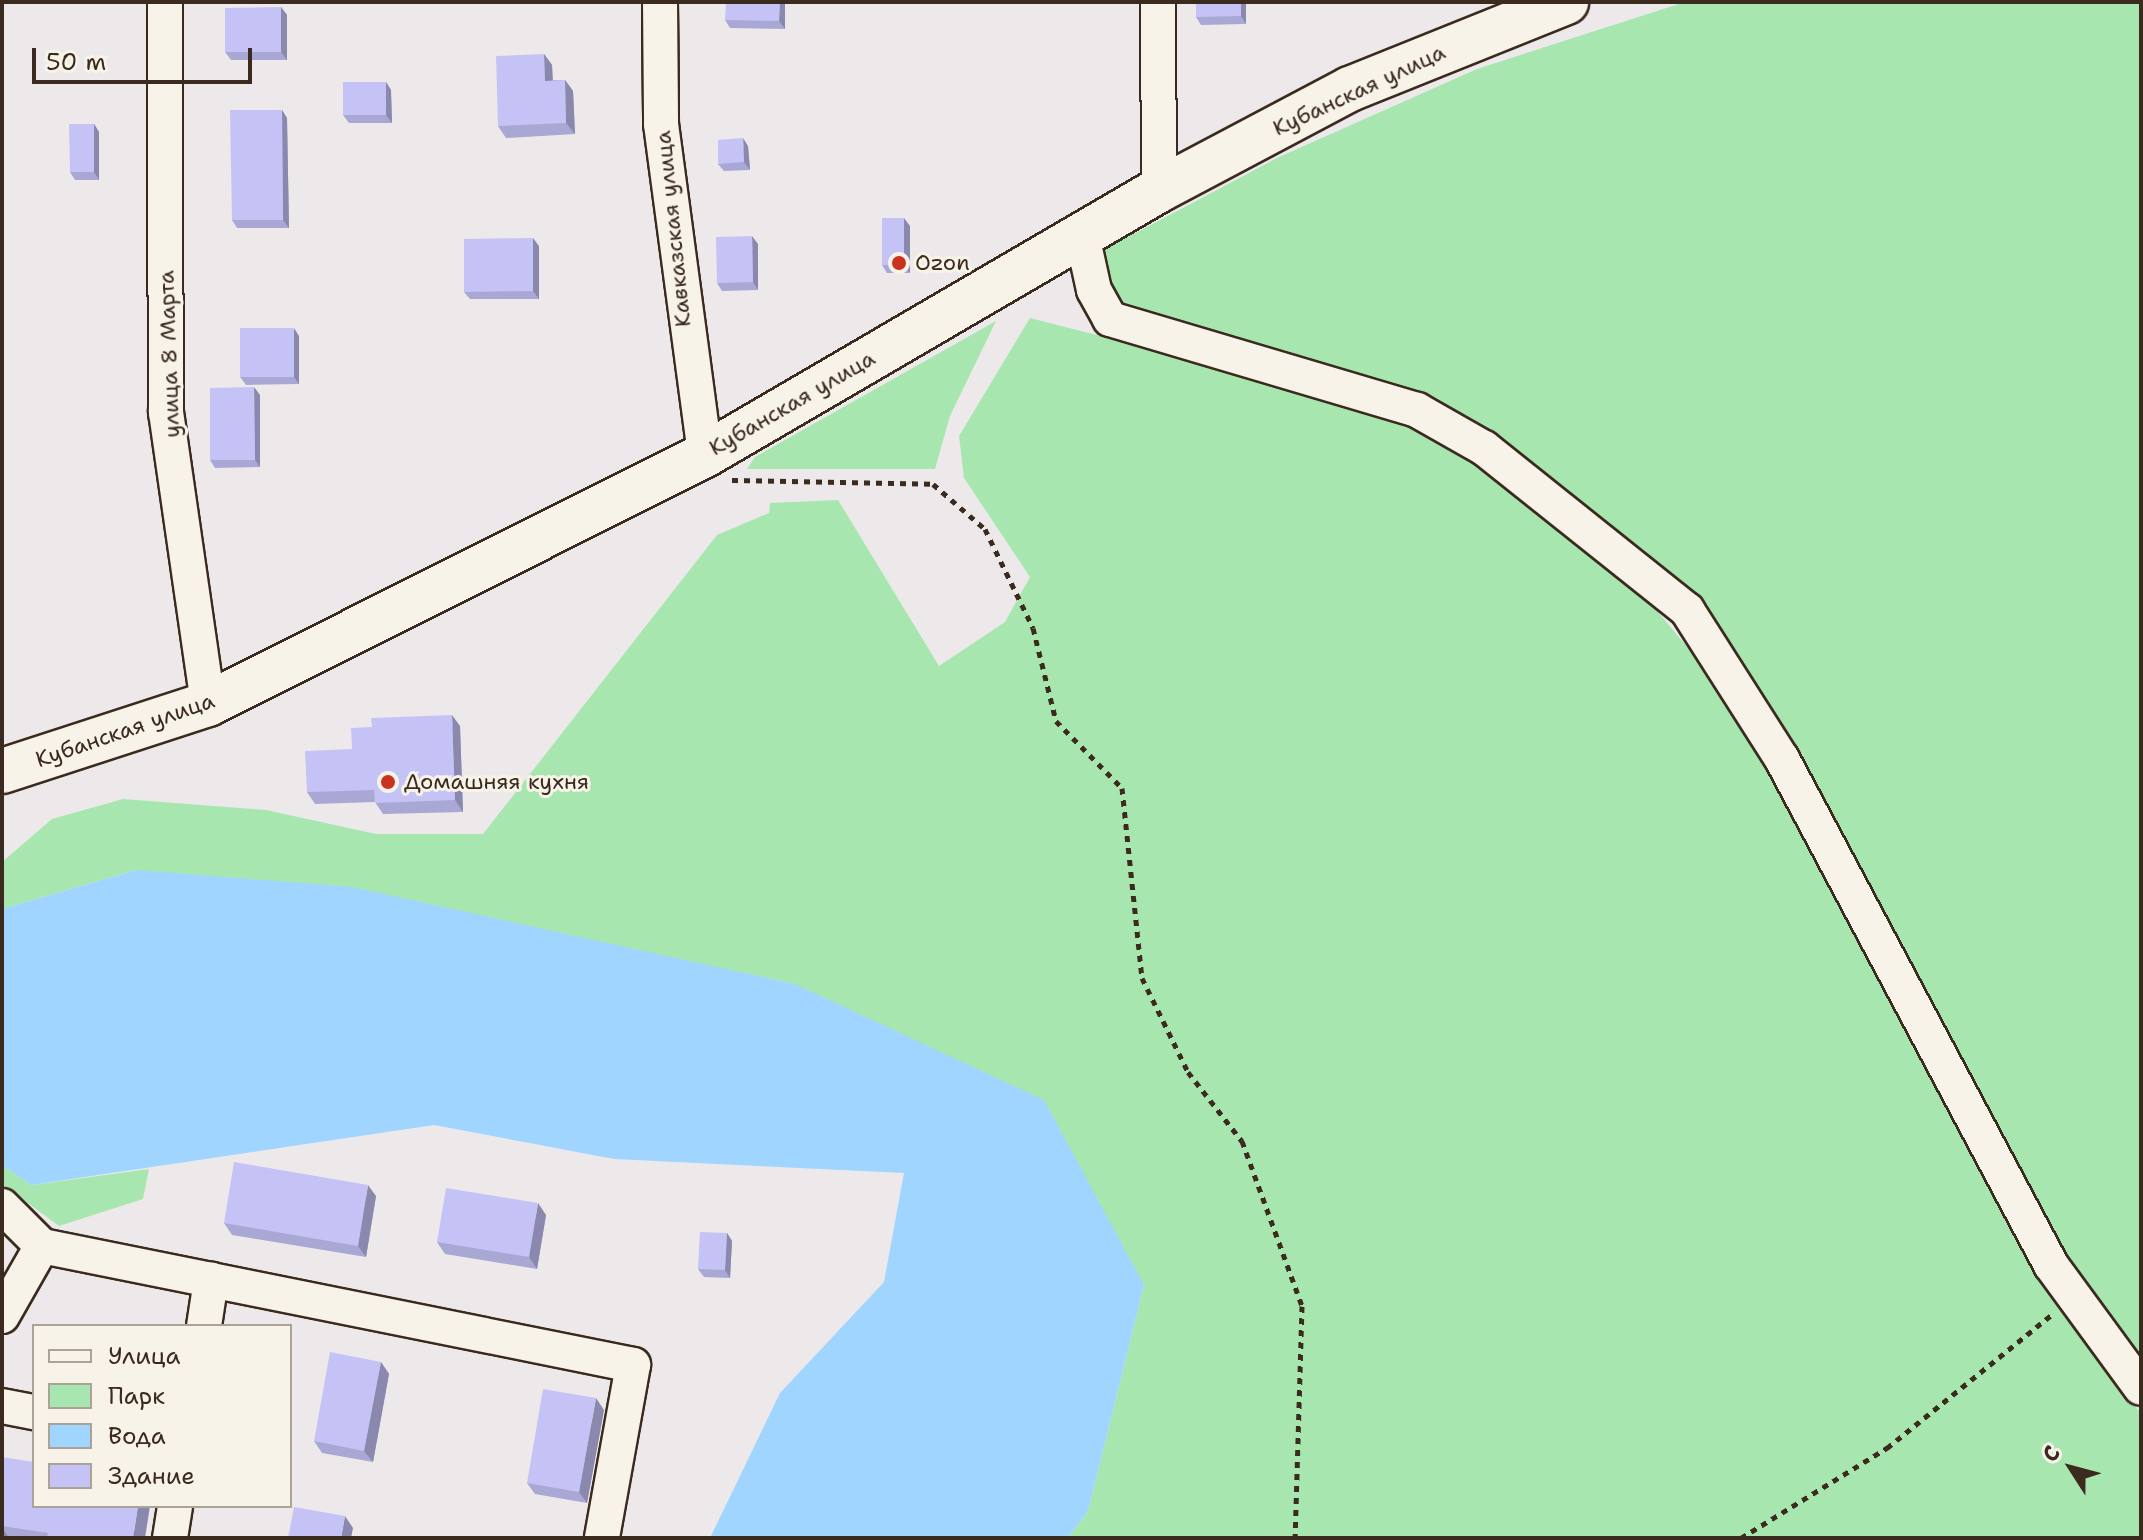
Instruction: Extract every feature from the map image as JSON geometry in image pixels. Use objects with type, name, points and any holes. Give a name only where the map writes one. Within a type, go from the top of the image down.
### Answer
[{"type":"main road","name":"Кубанская улица","points":[[2,771],[208,704],[705,455],[1159,190],[1350,89],[1566,2]]},
{"type":"street","name":"улица 8 Марта","points":[[165,2],[166,412],[208,704]]},
{"type":"street","name":"Кавказская улица","points":[[660,2],[661,124],[705,455]]},
{"type":"street","points":[[1158,2],[1159,190]]},
{"type":"street","points":[[1082,235],[1094,290],[1110,319],[1417,410],[1484,448],[1687,610],[1782,759],[2073,1299],[2141,1388]]},
{"type":"street","points":[[2,1206],[42,1246],[633,1365],[602,1538]]},
{"type":"street","points":[[2,1316],[42,1246]]},
{"type":"street","points":[[204,1324],[211,1280]]},
{"type":"street","points":[[2,1406],[32,1412]]},
{"type":"street","points":[[170,1538],[175,1508]]},
{"type":"path","points":[[705,455],[735,482],[933,484],[985,529],[1033,628],[1056,721],[1122,788],[1142,978],[1188,1072],[1242,1141],[1302,1306],[1295,1538]]},
{"type":"path","points":[[1741,1538],[1887,1448],[2073,1299]]},
{"type":"green space","points":[[1685,2],[2141,2],[2141,1369],[2060,1251],[1817,786],[1743,662],[1664,574],[1566,492],[1479,435],[1109,304],[1096,254],[1279,157],[1477,69]]},
{"type":"green space","points":[[1030,318],[1293,385],[1432,436],[1519,495],[1648,600],[1728,696],[2045,1284],[2141,1414],[2141,1538],[1068,1538],[1088,1511],[1144,1285],[795,984],[584,940],[136,870],[2,909],[2,862],[52,819],[123,799],[266,810],[376,834],[483,834],[717,535],[769,513],[770,503],[838,500],[939,666],[1005,622],[1030,577],[964,478],[959,436]]},
{"type":"green space","points":[[996,321],[950,416],[935,469],[747,469],[755,457]]},
{"type":"green space","points":[[2,1165],[31,1185],[149,1169],[143,1199],[59,1226],[2,1184]]},
{"type":"water","points":[[136,870],[352,887],[795,984],[1044,1100],[1144,1285],[1088,1511],[1068,1538],[710,1538],[780,1393],[884,1282],[904,1173],[614,1159],[434,1125],[31,1185],[2,1165],[2,909]]},
{"type":"building","points":[[726,2],[780,2],[779,21],[725,20]]},
{"type":"building","points":[[1196,2],[1241,2],[1241,16],[1196,17]]},
{"type":"building","points":[[281,7],[281,52],[225,52],[225,8]]},
{"type":"building","points":[[544,54],[545,81],[565,80],[566,123],[498,126],[496,56]]},
{"type":"building","points":[[343,82],[386,82],[386,115],[343,115]]},
{"type":"building","points":[[230,110],[282,110],[283,220],[232,220]]},
{"type":"building","points":[[69,124],[94,124],[94,172],[70,172]]},
{"type":"building","points":[[743,138],[744,162],[718,164],[718,140]]},
{"type":"building","points":[[882,218],[904,218],[904,265],[882,265]]},
{"type":"building","points":[[752,236],[753,282],[717,283],[716,237]]},
{"type":"building","points":[[533,238],[533,291],[464,292],[464,239]]},
{"type":"building","points":[[240,328],[294,328],[294,377],[240,377]]},
{"type":"building","points":[[254,387],[255,460],[210,460],[210,388]]},
{"type":"building","name":"Домашняя кухня","points":[[452,715],[455,800],[375,803],[374,790],[307,792],[305,751],[352,749],[351,728],[372,727],[371,718]]},
{"type":"building","points":[[234,1162],[368,1185],[358,1246],[224,1223]]},
{"type":"building","points":[[446,1188],[538,1203],[529,1257],[437,1242]]},
{"type":"building","points":[[700,1232],[727,1233],[725,1270],[698,1269]]},
{"type":"building","points":[[330,1352],[381,1362],[364,1451],[314,1441]]},
{"type":"building","points":[[543,1389],[596,1398],[579,1492],[527,1483]]},
{"type":"building","points":[[2,1457],[32,1462],[32,1508],[138,1508],[133,1538],[47,1538],[48,1533],[2,1526]]},
{"type":"building","points":[[294,1507],[345,1516],[341,1538],[288,1538]]},
{"type":"place","name":"Ozon","points":[[899,263]]},
{"type":"place","name":"Домашняя кухня","points":[[388,782]]}]
